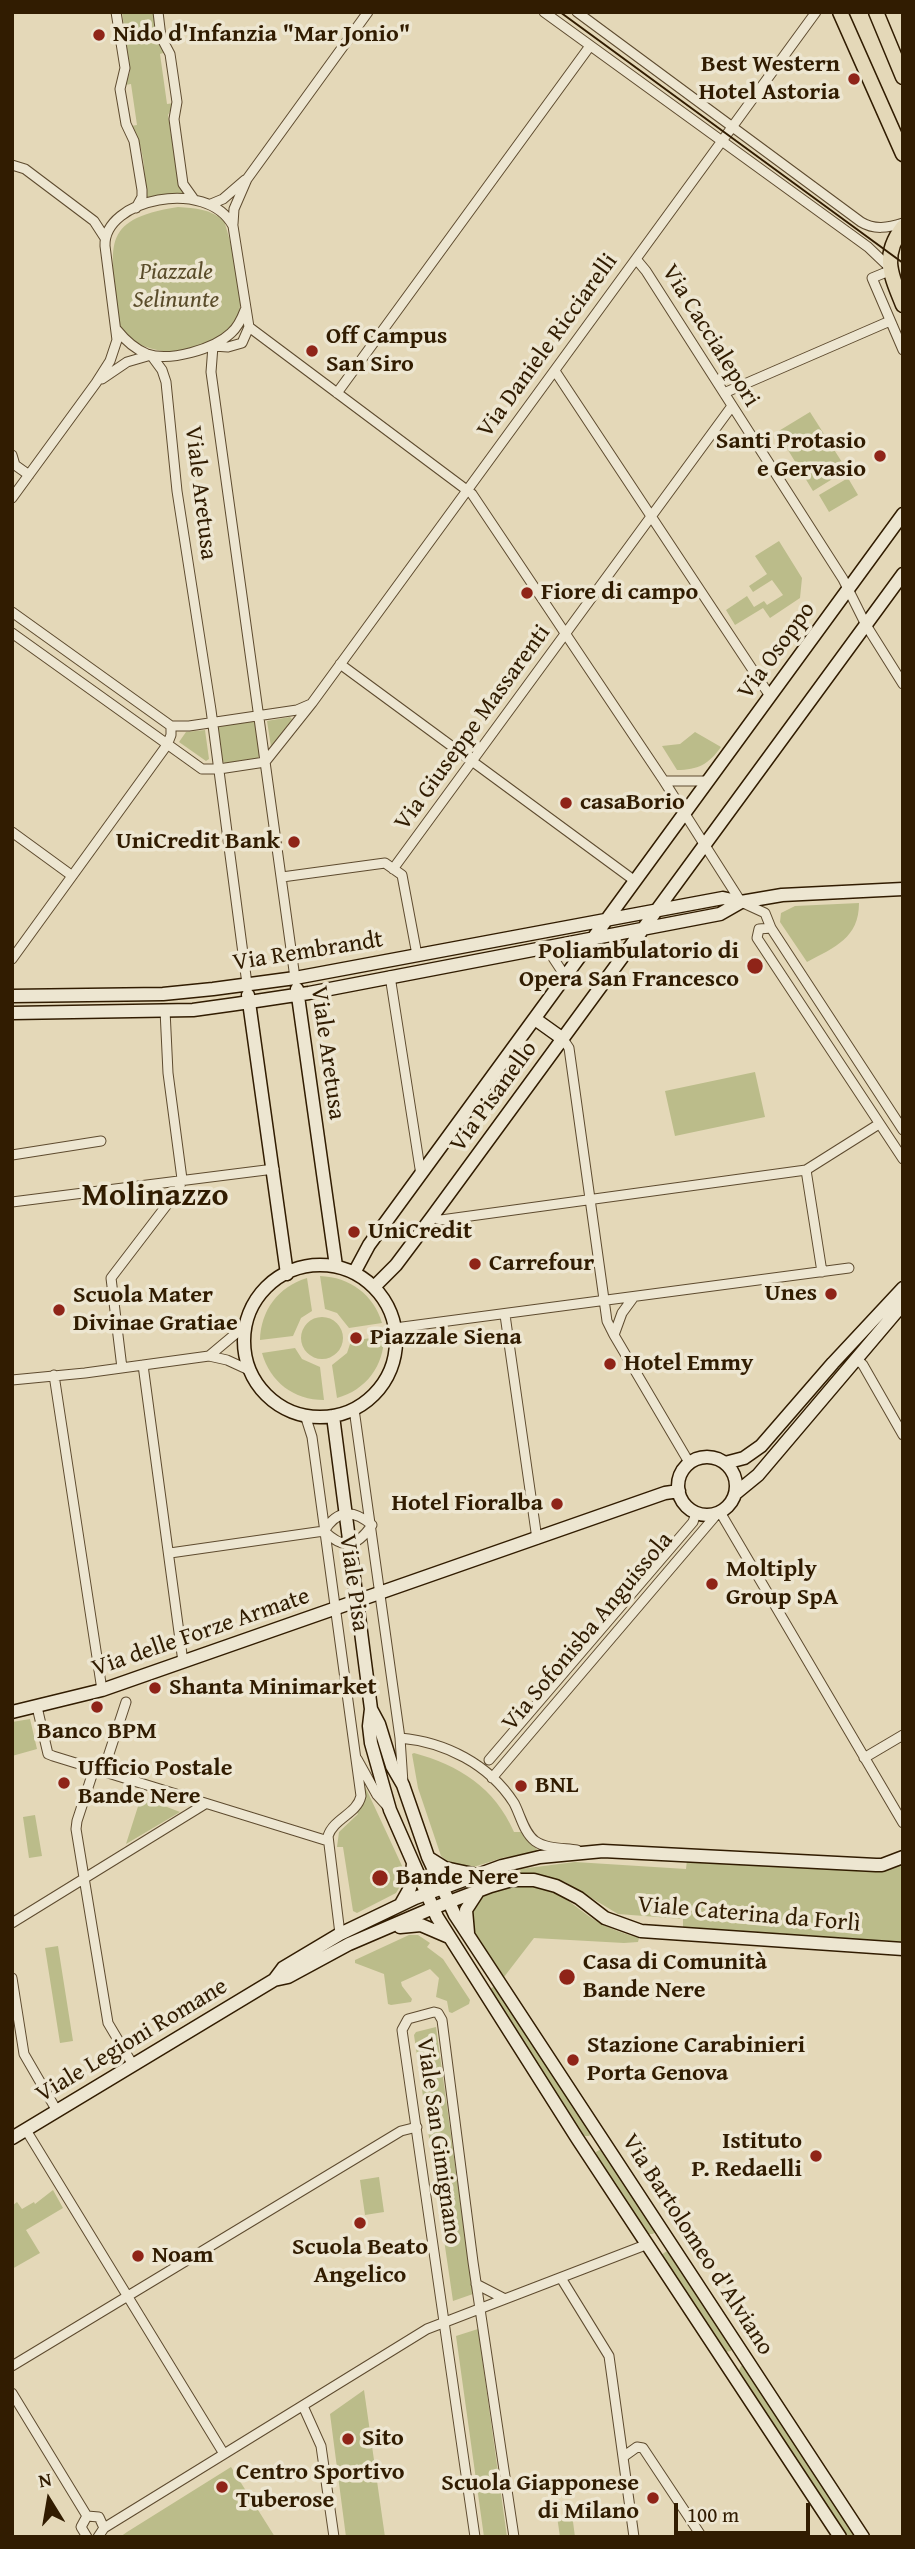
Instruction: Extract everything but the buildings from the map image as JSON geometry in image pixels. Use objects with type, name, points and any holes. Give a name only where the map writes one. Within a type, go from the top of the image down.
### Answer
[{"type":"main road","points":[[840,12],[903,154]]},
{"type":"main road","points":[[876,12],[903,77]]},
{"type":"main road","points":[[903,225],[891,250],[889,269],[903,304]]},
{"type":"street","points":[[117,12],[125,68],[120,89],[127,124],[134,141],[142,190],[142,197],[135,208]]},
{"type":"street","points":[[158,12],[161,37],[170,54],[174,78],[177,102],[174,119],[183,184],[192,198]]},
{"type":"street","points":[[213,346],[228,347],[242,343],[249,327],[233,226],[234,209],[247,179],[368,12]]},
{"type":"street","points":[[544,12],[868,247],[889,269],[872,278],[903,350]]},
{"type":"street","points":[[577,12],[731,128],[867,225],[881,228],[903,225]]},
{"type":"street","name":"Via Daniele Ricciarelli","points":[[265,762],[312,703],[816,12]]},
{"type":"street","points":[[337,393],[590,46]]},
{"type":"street","points":[[12,165],[25,169],[94,221],[105,238],[117,340],[114,355],[96,383],[12,498]]},
{"type":"street","points":[[211,204],[223,199],[247,179]]},
{"type":"street","points":[[105,238],[114,223],[135,208],[164,200],[192,198],[211,204],[226,215],[233,226]]},
{"type":"street","name":"Via Caccialepori","points":[[636,259],[848,589],[866,625],[903,684]]},
{"type":"street","points":[[96,383],[127,362],[151,355],[185,354],[213,346],[233,332],[245,310]]},
{"type":"street","points":[[724,393],[890,321]]},
{"type":"street","points":[[249,327],[467,489],[477,500],[741,902],[765,913],[771,928],[903,1130]]},
{"type":"street","points":[[116,329],[129,343],[151,355]]},
{"type":"street","name":"Viale Aretusa","points":[[213,346],[211,372],[336,1266]]},
{"type":"street","name":"Viale Aretusa","points":[[151,355],[162,370],[166,382],[177,491],[219,769],[287,1274]]},
{"type":"street","points":[[555,371],[770,696]]},
{"type":"street","name":"Via Giuseppe Massarenti","points":[[393,869],[732,406]]},
{"type":"street","points":[[12,455],[15,465],[29,475]]},
{"type":"street","name":"Via Osoppo","points":[[635,881],[903,514]]},
{"type":"street","points":[[704,846],[903,573]]},
{"type":"street","points":[[12,612],[171,726],[297,710],[312,703]]},
{"type":"street","points":[[12,633],[201,769],[265,762]]},
{"type":"street","points":[[340,664],[635,881]]},
{"type":"street","points":[[12,959],[167,745],[171,726]]},
{"type":"street","points":[[664,781],[708,781]]},
{"type":"street","points":[[12,832],[71,875]]},
{"type":"street","name":"Via Pisanello","points":[[374,1287],[396,1265],[432,1217],[704,846]]},
{"type":"street","points":[[282,877],[385,863],[402,875],[417,955]]},
{"type":"street","name":"Via Pisanello","points":[[354,1273],[369,1245],[635,881]]},
{"type":"street","points":[[741,902],[782,895],[903,889]]},
{"type":"street","name":"Via Rembrandt","points":[[12,996],[163,994],[295,978],[723,898],[741,902]]},
{"type":"street","name":"Via Rembrandt","points":[[12,1013],[193,1010],[298,995],[720,914],[741,902]]},
{"type":"street","points":[[771,928],[759,929],[757,938],[903,1159]]},
{"type":"street","points":[[546,947],[565,976]]},
{"type":"street","points":[[390,976],[421,1175]]},
{"type":"street","points":[[122,1368],[111,1278],[179,1189],[182,1180],[168,1073],[165,1010]]},
{"type":"street","points":[[535,1019],[563,1039],[569,1048],[607,1321],[690,1464]]},
{"type":"street","points":[[432,1217],[441,1220],[806,1170],[879,1124]]},
{"type":"street","points":[[12,1155],[101,1141]]},
{"type":"street","points":[[12,1202],[274,1169]]},
{"type":"street","points":[[806,1170],[822,1272]]},
{"type":"street","points":[[312,1266],[336,1266],[354,1273],[374,1287],[389,1309],[395,1328],[396,1350],[390,1370],[376,1392],[354,1409],[333,1416],[305,1415],[290,1410],[274,1401],[260,1387],[251,1371],[245,1353],[246,1325],[253,1307],[263,1292],[287,1274],[312,1266]]},
{"type":"street","points":[[395,1328],[849,1268]]},
{"type":"street","points":[[725,1463],[744,1458],[761,1446],[903,1288]]},
{"type":"street","points":[[614,1335],[622,1313],[633,1298]]},
{"type":"street","points":[[736,1493],[735,1476],[725,1463],[715,1458],[704,1458],[690,1464],[680,1477],[679,1491],[684,1504],[696,1513],[718,1513],[731,1503],[736,1493],[758,1475],[901,1310]]},
{"type":"street","points":[[505,1315],[537,1539]]},
{"type":"street","points":[[209,1356],[246,1325]]},
{"type":"street","points":[[12,1380],[209,1356],[227,1360],[251,1371]]},
{"type":"street","points":[[857,1359],[903,1435]]},
{"type":"street","points":[[144,1365],[183,1662]]},
{"type":"street","points":[[54,1375],[102,1690]]},
{"type":"street","name":"Viale Pisa","points":[[354,1409],[400,1738],[403,1785]]},
{"type":"street","name":"Viale Pisa","points":[[305,1415],[312,1437],[361,1796],[359,1803],[332,1828],[328,1841]]},
{"type":"street","name":"Viale Pisa","points":[[333,1416],[371,1709]]},
{"type":"street","name":"Via delle Forze Armate","points":[[12,1712],[102,1690],[665,1493],[679,1491]]},
{"type":"street","name":"Via Sofonisba Anguissola","points":[[489,1760],[693,1522],[696,1513]]},
{"type":"street","points":[[718,1513],[901,1817]]},
{"type":"street","name":"Via Sofonisba Anguissola","points":[[492,1778],[718,1513]]},
{"type":"street","points":[[170,1553],[324,1531],[331,1520],[346,1514],[361,1515],[372,1525],[358,1542],[350,1544],[342,1545],[324,1531]]},
{"type":"street","points":[[126,1702],[76,1824],[108,2023],[133,2065]]},
{"type":"street","points":[[37,1707],[48,1754],[328,1841],[340,1934]]},
{"type":"street","name":"Via Bartolomeo d'Alviano","points":[[371,1709],[379,1724],[392,1766],[403,1785],[441,1888],[468,1937],[863,2537]]},
{"type":"street","name":"Via Bartolomeo d'Alviano","points":[[371,1709],[371,1743],[390,1810],[426,1893],[449,1937],[583,2148],[649,2244],[840,2537]]},
{"type":"street","points":[[864,1758],[903,1735]]},
{"type":"street","points":[[400,1738],[444,1747],[476,1764],[513,1803],[536,1841],[546,1845],[586,1851],[876,1865],[903,1857]]},
{"type":"street","points":[[356,1758],[377,1795],[390,1810]]},
{"type":"street","points":[[12,1923],[205,1804]]},
{"type":"street","points":[[428,1857],[448,1869],[477,1874],[540,1857],[586,1851]]},
{"type":"street","points":[[401,1904],[410,1888],[413,1864]]},
{"type":"street","name":"Viale Legioni Romane","points":[[274,1980],[283,1968],[340,1934],[426,1893],[477,1874]]},
{"type":"street","name":"Viale Caterina da Forlì","points":[[448,1902],[512,1880],[546,1882],[579,1898],[616,1923],[656,1934],[903,1949]]},
{"type":"street","points":[[468,1937],[466,1910],[479,1890]]},
{"type":"street","name":"Viale Legioni Romane","points":[[12,2138],[274,1980],[288,1977],[349,1944],[448,1902]]},
{"type":"street","points":[[379,1932],[421,1925],[449,1937]]},
{"type":"street","points":[[471,1972],[476,1963],[485,1962]]},
{"type":"street","points":[[482,1988],[489,1986],[496,1977]]},
{"type":"street","points":[[12,1978],[24,2054],[57,2111]]},
{"type":"street","name":"Viale San Gimignano","points":[[475,2537],[402,2030],[404,2021],[434,2012],[441,2016],[476,2284],[514,2537]]},
{"type":"street","points":[[12,2366],[401,2131],[417,2127]]},
{"type":"street","points":[[26,2130],[224,2454]]},
{"type":"street","points":[[583,2148],[601,2137]]},
{"type":"street","points":[[98,2537],[104,2528],[423,2332],[649,2244],[666,2234]]},
{"type":"street","points":[[561,2278],[609,2356],[634,2537]]},
{"type":"street","points":[[476,2284],[506,2299]]},
{"type":"street","points":[[727,2364],[743,2353]]},
{"type":"street","points":[[12,2393],[87,2516]]},
{"type":"street","points":[[303,2406],[321,2446],[334,2537]]},
{"type":"street","points":[[623,2456],[638,2447],[643,2448],[702,2537]]},
{"type":"street","points":[[87,2537],[81,2527],[87,2516],[99,2517],[104,2528]]},
{"type":"green space","points":[[122,12],[154,12],[158,42],[166,52],[160,54],[167,104],[174,103],[168,115],[178,181],[185,196],[142,202],[144,163],[131,126],[137,125],[131,84],[125,85],[130,72]]},
{"type":"green space","name":"Piazzale Selinunte","points":[[178,207],[208,212],[224,221],[237,269],[240,308],[238,317],[228,331],[213,342],[195,349],[155,350],[138,343],[124,332],[116,316],[113,255],[122,229],[133,220]]},
{"type":"green space","points":[[810,412],[847,470],[813,491],[777,432]]},
{"type":"green space","points":[[848,478],[858,495],[829,512],[819,495]]},
{"type":"green space","points":[[779,541],[802,578],[800,598],[770,618],[763,608],[735,625],[726,610],[747,596],[754,607],[764,601],[767,605],[783,595],[772,580],[753,592],[749,586],[767,574],[755,556]]},
{"type":"green space","points":[[290,717],[292,719],[271,747],[267,721]]},
{"type":"green space","points":[[253,720],[257,722],[261,754],[258,758],[225,763],[221,760],[217,729],[221,724]]},
{"type":"green space","points":[[205,730],[209,759],[206,761],[179,742],[186,732]]},
{"type":"green space","points":[[695,732],[721,747],[702,765],[677,770],[662,746],[680,744]]},
{"type":"green space","points":[[859,903],[855,925],[844,940],[807,962],[780,922],[781,913],[795,906]]},
{"type":"green space","points":[[755,1072],[765,1117],[675,1136],[665,1091]]},
{"type":"green space","points":[[320,1276],[341,1280],[359,1289],[373,1304],[382,1323],[349,1328],[337,1313],[325,1309]]},
{"type":"green space","points":[[307,1278],[312,1311],[301,1318],[293,1336],[260,1340],[264,1319],[273,1301],[288,1287]]},
{"type":"green space","points":[[322,1317],[337,1323],[343,1338],[337,1353],[322,1359],[307,1353],[301,1338],[307,1323]]},
{"type":"green space","points":[[384,1336],[377,1367],[365,1383],[337,1398],[332,1365],[347,1353],[351,1341]]},
{"type":"green space","points":[[295,1348],[302,1359],[320,1367],[324,1400],[293,1393],[277,1381],[262,1353]]},
{"type":"green space","points":[[30,1719],[37,1749],[12,1756],[12,1722]]},
{"type":"green space","points":[[412,1754],[446,1764],[474,1780],[497,1803],[514,1832],[523,1832],[539,1851],[502,1858],[461,1871],[441,1856],[418,1788]]},
{"type":"green space","points":[[363,1782],[403,1868],[405,1878],[396,1893],[357,1913],[353,1911],[343,1847],[337,1847],[339,1832],[358,1814],[355,1810]]},
{"type":"green space","points":[[141,1797],[180,1812],[126,1844]]},
{"type":"green space","points":[[35,1815],[42,1856],[29,1858],[23,1817]]},
{"type":"green space","points":[[687,1860],[885,1871],[903,1863],[903,1944],[683,1931],[683,1919],[618,1914],[565,1882],[521,1874],[520,1869],[575,1862],[686,1869]]},
{"type":"green space","points":[[525,1886],[557,1894],[598,1922],[639,1938],[638,1942],[534,1938],[504,1977],[467,1918],[477,1898],[505,1888]]},
{"type":"green space","points":[[409,1935],[418,1935],[430,1943],[427,1947],[443,1959],[470,2000],[469,2004],[449,2012],[447,2001],[436,1997],[439,1978],[430,1969],[401,1982],[412,1999],[411,2002],[388,2004],[384,1974],[355,1963],[355,1960]]},
{"type":"green space","points":[[58,1946],[73,2041],[60,2043],[45,1948]]},
{"type":"green space","points":[[495,1986],[592,2133],[589,2136],[583,2136],[488,1990]]},
{"type":"green space","points":[[436,2027],[473,2294],[453,2301],[414,2035],[416,2032]]},
{"type":"green space","points":[[601,2149],[656,2231],[653,2234],[647,2234],[597,2158],[596,2152]]},
{"type":"green space","points":[[379,2177],[384,2212],[365,2215],[360,2180]]},
{"type":"green space","points":[[53,2190],[63,2208],[26,2230],[40,2253],[12,2269],[12,2206],[17,2202],[22,2209],[34,2202],[35,2204]]},
{"type":"green space","points":[[670,2249],[733,2347],[731,2351],[725,2352],[661,2255]]},
{"type":"green space","points":[[478,2329],[507,2537],[484,2537],[456,2336]]},
{"type":"green space","points":[[741,2366],[744,2366],[859,2537],[845,2537],[738,2373]]},
{"type":"green space","points":[[364,2390],[385,2537],[346,2537],[330,2414]]},
{"type":"green space","name":"Centro Sportivo Tuberose","points":[[231,2467],[275,2537],[120,2537],[127,2532]]},
{"type":"green space","points":[[572,2514],[575,2537],[560,2537],[557,2516]]},
{"type":"tram line","points":[[560,12],[903,263]]},
{"type":"place","name":"Nido d'Infanzia \"Mar Jonio\"","points":[[99,35]]},
{"type":"place","name":"Best Western Hotel Astoria","points":[[854,79]]},
{"type":"place","name":"Off Campus San Siro","points":[[312,351]]},
{"type":"place","name":"Santi Protasio e Gervasio","points":[[880,456]]},
{"type":"place","name":"Fiore di campo","points":[[527,593]]},
{"type":"place","name":"casaBorio","points":[[566,803]]},
{"type":"place","name":"UniCredit Bank","points":[[294,842]]},
{"type":"place","name":"Poliambulatorio di Opera San Francesco","points":[[755,966]]},
{"type":"place","name":"UniCredit","points":[[354,1232]]},
{"type":"place","name":"Carrefour","points":[[475,1264]]},
{"type":"place","name":"Unes","points":[[831,1294]]},
{"type":"place","name":"Scuola Mater Divinae Gratiae","points":[[59,1310]]},
{"type":"place","name":"Piazzale Siena","points":[[356,1338]]},
{"type":"place","name":"Hotel Emmy","points":[[610,1364]]},
{"type":"place","name":"Hotel Fioralba","points":[[557,1504]]},
{"type":"place","name":"Moltiply Group SpA","points":[[712,1584]]},
{"type":"place","name":"Shanta Minimarket","points":[[155,1688]]},
{"type":"place","name":"Banco BPM","points":[[97,1707]]},
{"type":"place","name":"Ufficio Postale Bande Nere","points":[[64,1783]]},
{"type":"place","name":"BNL","points":[[521,1786]]},
{"type":"place","name":"Bande Nere","points":[[380,1878]]},
{"type":"place","name":"Casa di Comunità Bande Nere","points":[[567,1977]]},
{"type":"place","name":"Stazione Carabinieri Porta Genova","points":[[573,2060]]},
{"type":"place","name":"Istituto P. Redaelli","points":[[816,2156]]},
{"type":"place","name":"Scuola Beato Angelico","points":[[360,2223]]},
{"type":"place","name":"Noam","points":[[138,2256]]},
{"type":"place","name":"Sito","points":[[348,2439]]},
{"type":"place","name":"Centro Sportivo Tuberose","points":[[222,2487]]},
{"type":"place","name":"Scuola Giapponese di Milano","points":[[653,2498]]},
{"type":"district","name":"Molinazzo","points":[[155,1197]]}]
